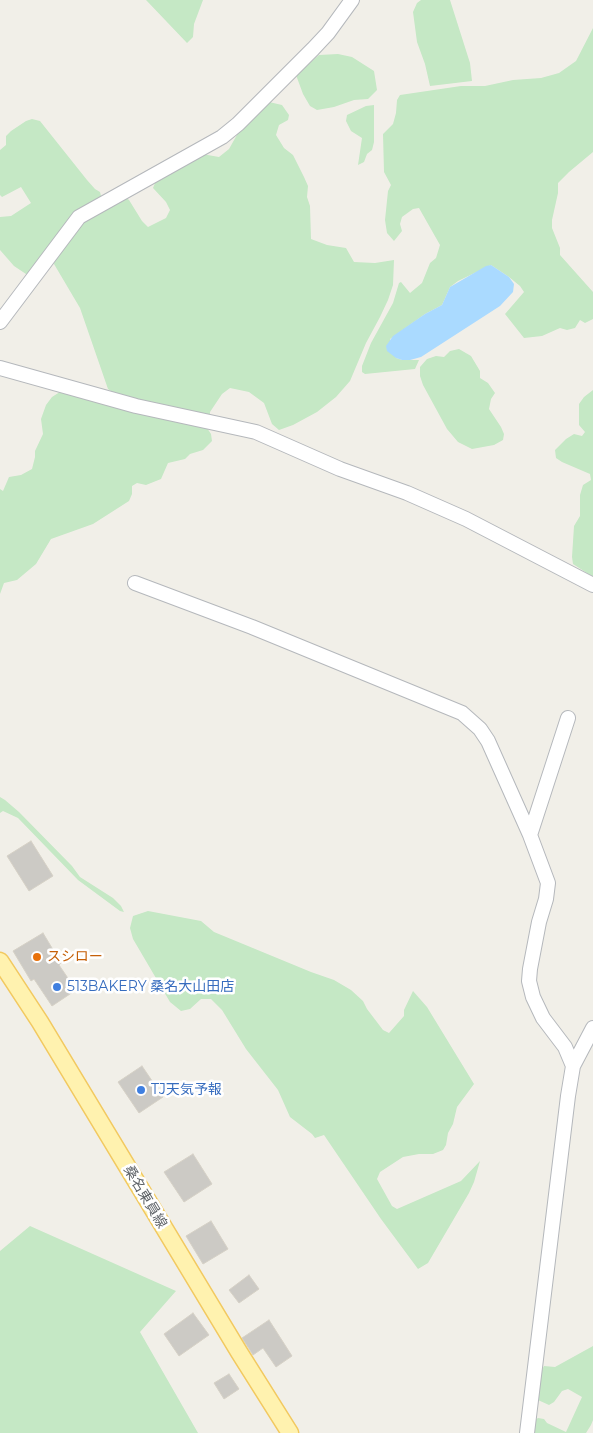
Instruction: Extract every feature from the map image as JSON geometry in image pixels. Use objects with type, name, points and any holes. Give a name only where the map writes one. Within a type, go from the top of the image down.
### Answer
[{"type":"main road","name":"桑名東員線","points":[[0,961],[40,1022],[224,1328],[290,1433]]},
{"type":"street","points":[[0,322],[79,217],[222,137],[238,124],[313,49],[328,33],[352,0]]},
{"type":"street","points":[[0,368],[136,406],[256,432],[340,469],[408,493],[466,519],[593,585]]},
{"type":"street","points":[[136,583],[252,627],[462,713],[480,729],[488,741],[530,836],[548,883],[529,981],[533,997],[543,1018],[564,1047],[574,1066]]},
{"type":"street","points":[[530,836],[568,718]]},
{"type":"street","points":[[527,1433],[568,1096],[574,1066],[593,1028]]},
{"type":"green space","points":[[146,0],[203,0],[194,24],[193,37],[187,43]]},
{"type":"green space","points":[[421,0],[450,0],[470,63],[472,81],[430,86],[417,42],[413,12],[417,3]]},
{"type":"green space","points":[[593,28],[593,152],[558,183],[552,228],[560,248],[560,255],[593,292],[593,319],[585,323],[580,320],[575,328],[567,330],[560,328],[542,336],[524,338],[505,314],[524,292],[509,277],[491,265],[458,281],[450,287],[442,305],[425,314],[390,339],[396,358],[419,360],[415,369],[365,374],[362,372],[362,366],[371,343],[393,303],[399,283],[401,282],[410,293],[422,283],[430,263],[436,258],[440,245],[419,208],[413,209],[402,217],[400,224],[402,231],[394,241],[387,233],[385,220],[388,191],[391,185],[384,172],[383,134],[393,124],[397,100],[400,95],[461,86],[485,86],[513,80],[541,78],[559,73],[576,61]]},
{"type":"green space","points":[[338,54],[352,57],[374,71],[377,90],[368,99],[354,100],[334,107],[317,110],[310,106],[296,75],[319,55]]},
{"type":"green space","points":[[269,102],[282,105],[289,115],[288,120],[279,125],[276,135],[284,148],[293,155],[308,186],[307,197],[310,206],[311,239],[327,245],[346,248],[354,262],[375,263],[394,260],[393,285],[388,300],[366,343],[350,381],[336,397],[317,412],[279,430],[272,424],[264,403],[249,392],[230,388],[222,394],[210,412],[210,416],[121,398],[108,389],[80,308],[54,264],[55,258],[81,222],[124,196],[129,200],[148,227],[166,218],[170,210],[166,202],[153,188],[157,178],[202,154],[219,157],[229,149],[242,126]]},
{"type":"green space","points":[[374,105],[374,142],[372,150],[367,154],[364,162],[358,165],[362,138],[351,131],[346,121],[347,115],[366,106]]},
{"type":"green space","points":[[32,119],[40,121],[87,180],[100,192],[101,196],[29,276],[14,266],[0,250],[0,217],[11,216],[31,203],[21,187],[2,197],[0,195],[0,150],[6,145],[6,136],[11,131]]},
{"type":"green space","points":[[459,349],[471,356],[480,371],[480,378],[488,383],[495,393],[491,399],[489,409],[504,434],[503,440],[494,445],[472,449],[458,442],[447,429],[423,385],[420,367],[427,359],[436,356],[444,357],[450,351]]},
{"type":"green space","points":[[63,390],[205,425],[211,434],[212,441],[203,450],[190,454],[185,459],[168,463],[161,479],[146,485],[137,483],[132,486],[132,494],[129,501],[93,524],[51,539],[36,564],[17,580],[4,583],[0,594],[0,489],[3,491],[9,477],[21,475],[32,469],[35,451],[43,434],[41,419],[46,405],[52,397]]},
{"type":"green space","points":[[593,390],[593,577],[573,564],[572,557],[574,526],[580,516],[580,495],[583,485],[591,480],[590,474],[556,458],[555,450],[574,434],[582,436],[585,432],[579,425],[579,404]]},
{"type":"green space","points":[[0,797],[19,812],[72,866],[80,877],[113,898],[124,912],[78,880],[18,818],[3,811],[0,813]]},
{"type":"green space","points":[[148,911],[201,921],[214,932],[334,980],[351,990],[363,1001],[383,1030],[389,1033],[404,1016],[404,1010],[413,991],[427,1007],[474,1084],[457,1107],[443,1150],[433,1154],[403,1157],[380,1172],[377,1179],[392,1206],[397,1209],[461,1181],[480,1161],[469,1193],[428,1263],[418,1269],[381,1219],[324,1135],[315,1138],[290,1117],[278,1090],[246,1049],[222,1010],[211,999],[201,999],[190,1009],[181,1011],[170,1002],[133,939],[130,928],[133,916]]},
{"type":"green space","points":[[30,1226],[176,1291],[140,1332],[198,1433],[0,1433],[0,1251]]},
{"type":"green space","points":[[593,1346],[593,1420],[586,1433],[531,1433],[532,1422],[538,1418],[544,1419],[547,1423],[566,1432],[582,1397],[568,1389],[562,1391],[554,1402],[549,1405],[538,1400],[538,1377],[544,1366],[555,1367]]},
{"type":"water","points":[[491,265],[509,277],[514,284],[513,292],[500,306],[421,357],[402,360],[387,351],[386,346],[393,336],[442,305],[450,287]]},
{"type":"building","points":[[31,841],[53,876],[29,891],[7,856]]},
{"type":"building","points":[[43,933],[61,963],[59,965],[76,990],[52,1006],[34,979],[31,981],[13,951]]},
{"type":"building","name":"TJ天気予報","points":[[142,1066],[163,1097],[139,1113],[118,1082]]},
{"type":"building","points":[[193,1154],[212,1184],[184,1202],[164,1172]]},
{"type":"building","points":[[211,1221],[228,1249],[203,1264],[186,1236]]},
{"type":"building","points":[[249,1275],[259,1289],[239,1303],[229,1290]]},
{"type":"building","points":[[193,1313],[209,1335],[179,1356],[164,1334]]},
{"type":"building","points":[[269,1320],[292,1356],[276,1367],[263,1348],[253,1355],[242,1338]]},
{"type":"building","points":[[229,1374],[239,1389],[224,1399],[214,1383]]},
{"type":"place","name":"スシロー","points":[[37,957]]},
{"type":"place","name":"513BAKERY 桑名大山田店","points":[[57,987]]},
{"type":"place","name":"TJ天気予報","points":[[141,1090]]}]
